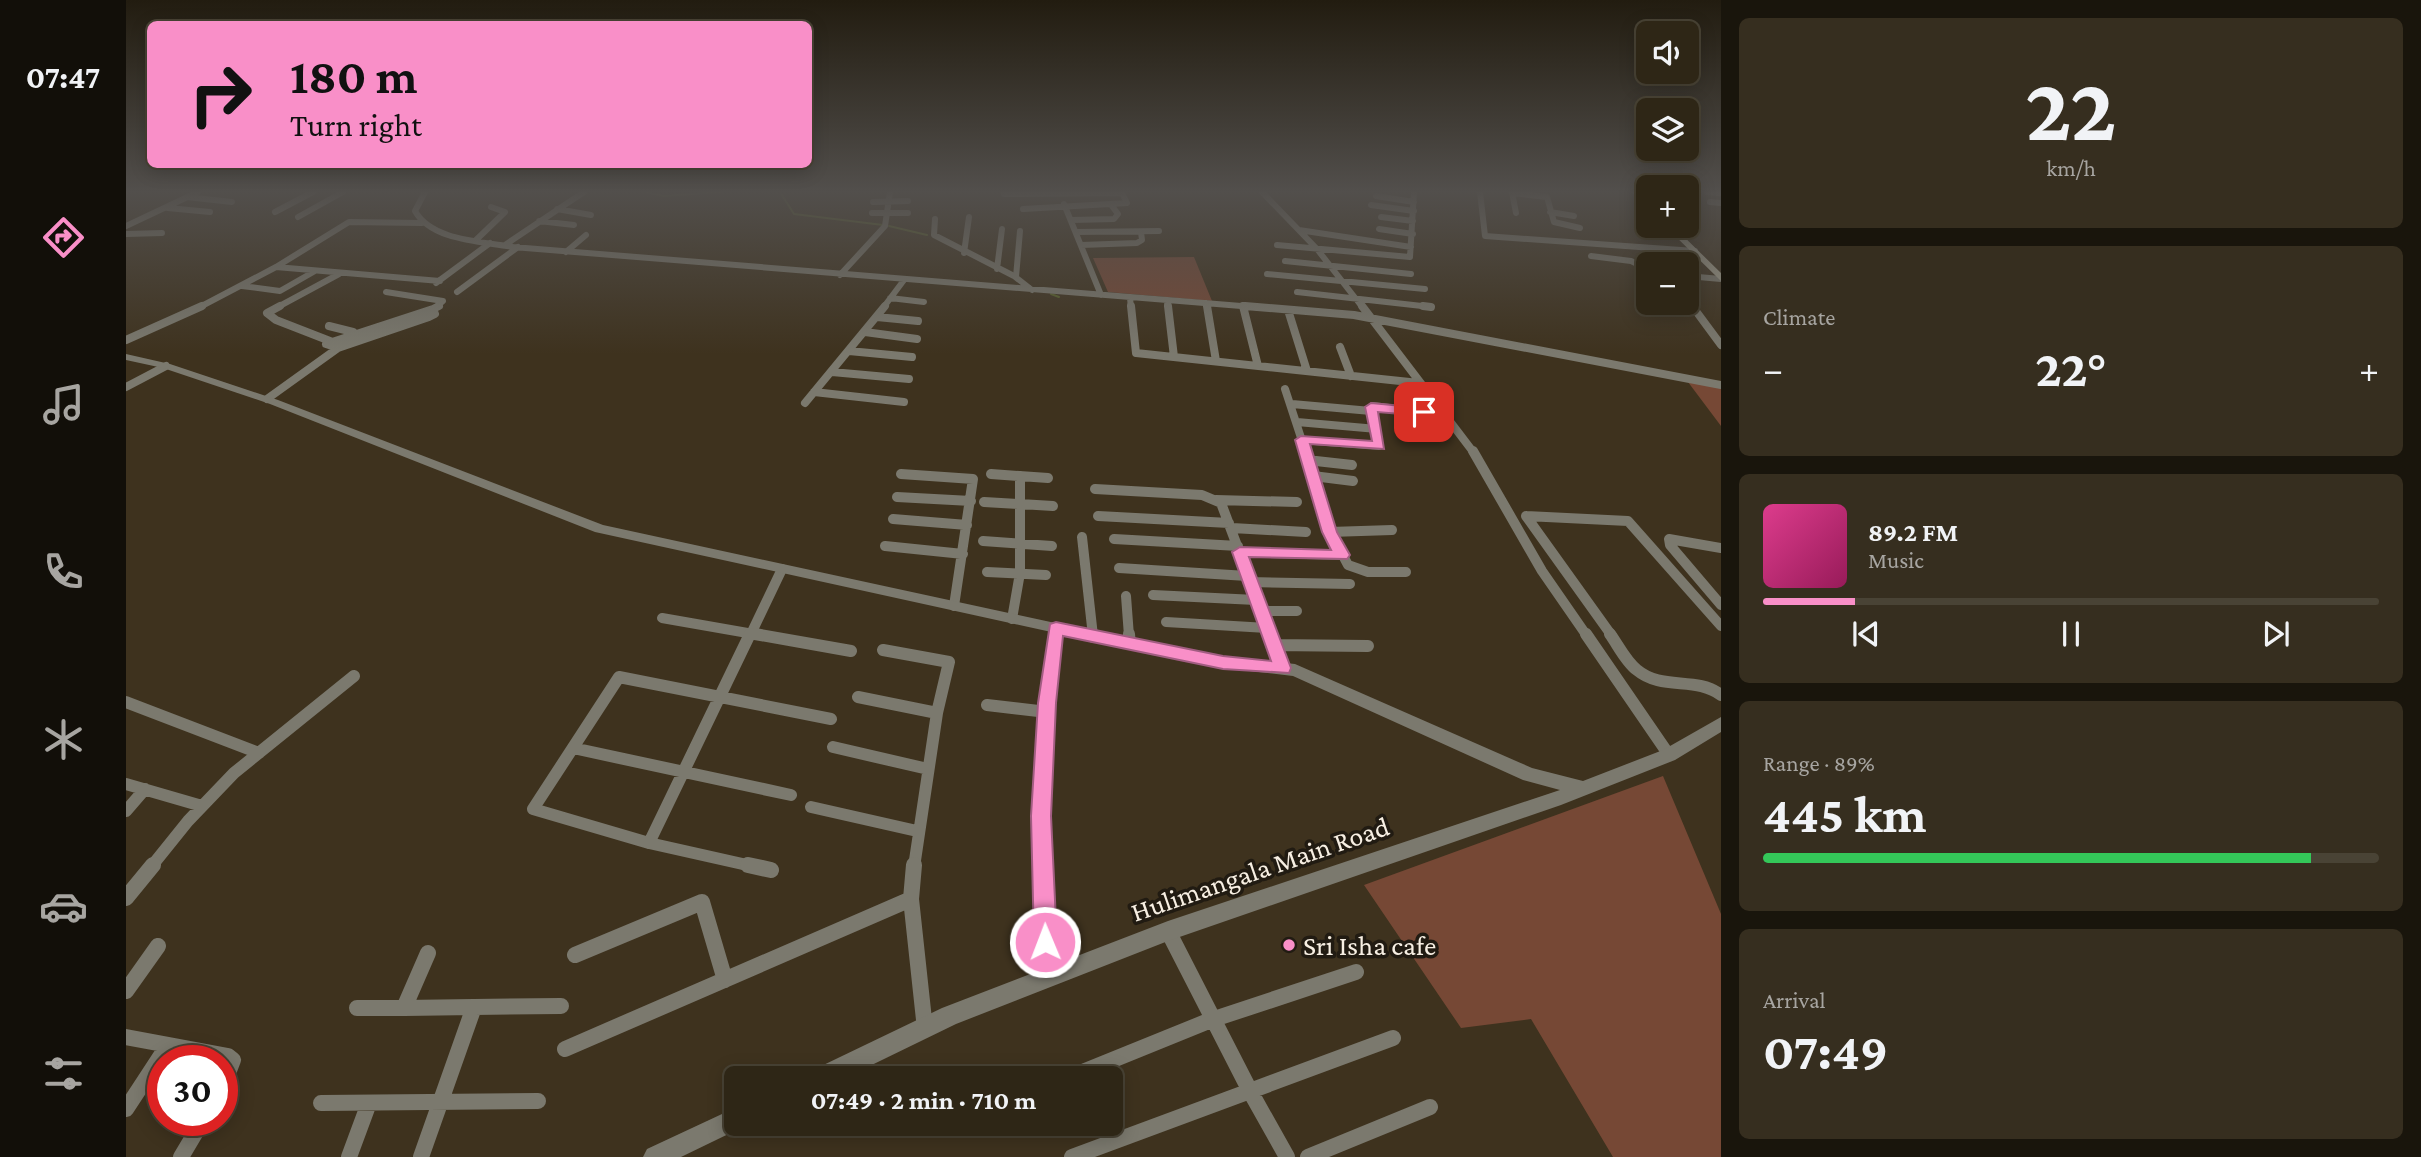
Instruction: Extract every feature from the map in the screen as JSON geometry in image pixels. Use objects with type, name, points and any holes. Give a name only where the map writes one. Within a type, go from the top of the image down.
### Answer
[{"type":"main road","points":[[1690,246],[1721,278]]},
{"type":"street","points":[[126,340],[242,286],[310,246]]},
{"type":"street","points":[[276,267],[338,274],[377,272],[437,283],[486,246]]},
{"type":"street","points":[[505,246],[1304,311],[1369,319],[1721,384]]},
{"type":"street","points":[[566,252],[573,246]]},
{"type":"street","points":[[839,275],[863,246]]},
{"type":"street","points":[[952,246],[1025,281],[1032,290]]},
{"type":"street","points":[[964,253],[965,246]]},
{"type":"street","points":[[997,268],[1000,246]]},
{"type":"street","points":[[1014,276],[1018,246]]},
{"type":"street","points":[[1081,246],[1101,295]]},
{"type":"street","points":[[1287,246],[1399,259],[1410,257],[1411,247],[1404,246]]},
{"type":"street","points":[[1314,246],[1467,441],[1542,571],[1669,755]]},
{"type":"street","points":[[1622,246],[1695,251]]},
{"type":"street","points":[[457,292],[518,247]]},
{"type":"street","points":[[1591,257],[1636,263]]},
{"type":"street","points":[[1285,261],[1411,274]]},
{"type":"street","points":[[242,286],[280,291],[315,271]]},
{"type":"street","points":[[330,341],[276,320],[267,313],[338,274]]},
{"type":"street","points":[[1267,274],[1425,289]]},
{"type":"street","points":[[1699,277],[1721,278]]},
{"type":"street","points":[[804,403],[865,332],[904,280]]},
{"type":"street","points":[[1304,311],[1296,289],[1431,307]]},
{"type":"street","points":[[338,348],[326,344],[443,304],[443,301],[386,292]]},
{"type":"street","points":[[890,298],[924,302]]},
{"type":"street","points":[[1130,298],[1136,353],[1419,383]]},
{"type":"street","points":[[1167,300],[1174,357]]},
{"type":"street","points":[[1206,303],[1216,361]]},
{"type":"street","points":[[1243,306],[1258,366]]},
{"type":"street","points":[[267,399],[338,348],[429,317],[435,314],[433,309]]},
{"type":"street","points":[[1288,310],[1307,371]]},
{"type":"street","points":[[1699,315],[1721,345]]},
{"type":"street","points":[[877,317],[918,321]]},
{"type":"street","points":[[329,326],[355,332]]},
{"type":"street","points":[[865,332],[917,339]]},
{"type":"street","points":[[1340,347],[1351,376]]},
{"type":"street","points":[[849,351],[912,357]]},
{"type":"street","points":[[126,357],[166,366],[267,399],[600,529],[1130,644],[1223,662],[1283,668],[1322,680],[1529,775],[1583,789]]},
{"type":"street","points":[[126,387],[166,366]]},
{"type":"street","points":[[832,372],[909,380]]},
{"type":"street","points":[[1285,389],[1292,404],[1330,532],[1342,555],[1354,570],[1406,572]]},
{"type":"street","points":[[814,392],[904,402]]},
{"type":"street","points":[[1292,404],[1371,411]]},
{"type":"street","points":[[1301,440],[1379,446],[1371,411],[1371,407],[1376,406],[1446,415]]},
{"type":"street","points":[[1297,422],[1377,429]]},
{"type":"street","points":[[1307,460],[1352,465]]},
{"type":"street","points":[[901,474],[974,479],[954,606]]},
{"type":"street","points":[[991,474],[1048,478]]},
{"type":"street","points":[[1012,619],[1020,573],[1020,476]]},
{"type":"street","points":[[1312,476],[1353,481]]},
{"type":"street","points":[[1095,489],[1202,495],[1216,499],[1297,502]]},
{"type":"street","points":[[897,497],[971,501]]},
{"type":"street","points":[[1216,499],[1231,525],[1248,579],[1283,668]]},
{"type":"street","points":[[984,502],[1053,506]]},
{"type":"street","points":[[1098,516],[1306,532]]},
{"type":"street","points":[[1721,626],[1628,522],[1526,516],[1636,670],[1659,682],[1715,684],[1721,695]]},
{"type":"street","points":[[893,519],[967,525]]},
{"type":"street","points":[[1330,532],[1392,530]]},
{"type":"street","points":[[1082,537],[1093,636]]},
{"type":"street","points":[[1721,548],[1676,538],[1669,540],[1670,545],[1721,605]]},
{"type":"street","points":[[1114,539],[1342,555]]},
{"type":"street","points":[[983,541],[1052,546]]},
{"type":"street","points":[[885,546],[963,554]]},
{"type":"street","points":[[1119,568],[1350,584]]},
{"type":"street","points":[[649,843],[782,569]]},
{"type":"street","points":[[987,572],[1046,575]]},
{"type":"street","points":[[1153,595],[1297,611]]},
{"type":"street","points":[[1126,596],[1130,644]]},
{"type":"street","points":[[662,618],[851,651]]},
{"type":"street","points":[[1166,622],[1267,628]]},
{"type":"street","points":[[1044,980],[1040,963],[1045,942],[1041,816],[1047,712],[1056,628]]},
{"type":"street","points":[[1273,645],[1368,646]]},
{"type":"street","points":[[883,650],[949,662],[937,713],[917,831],[911,899],[925,1028]]},
{"type":"street","points":[[126,898],[202,806],[234,773],[354,676]]},
{"type":"street","points":[[771,870],[649,843],[533,809],[619,677],[831,719]]},
{"type":"street","points":[[858,697],[937,713]]},
{"type":"street","points":[[126,702],[259,753]]},
{"type":"street","points":[[987,705],[1047,712]]},
{"type":"street","name":"Hulimangala Main Road","points":[[846,1066],[925,1028],[1168,931],[1583,789],[1669,755],[1721,724]]},
{"type":"street","points":[[833,747],[928,769]]},
{"type":"street","points":[[573,748],[791,795]]},
{"type":"street","points":[[126,784],[202,806]]},
{"type":"street","points":[[126,811],[145,789]]},
{"type":"street","points":[[811,807],[917,831]]},
{"type":"street","points":[[565,1049],[911,899]]},
{"type":"street","points":[[575,956],[702,902],[725,980]]},
{"type":"street","points":[[1168,931],[1211,1020],[1287,1157]]},
{"type":"street","points":[[126,991],[158,946]]},
{"type":"street","points":[[404,1008],[428,953]]},
{"type":"street","points":[[1098,1066],[1211,1020],[1356,972]]},
{"type":"street","points":[[357,1008],[561,1006]]},
{"type":"street","points":[[421,1157],[474,1007]]},
{"type":"street","points":[[126,1037],[168,1045]]},
{"type":"street","points":[[1072,1157],[1393,1038]]},
{"type":"street","points":[[126,1109],[147,1077]]},
{"type":"street","points":[[321,1103],[538,1101]]},
{"type":"street","points":[[349,1157],[369,1103]]},
{"type":"street","points":[[1308,1157],[1430,1107]]},
{"type":"street","points":[[655,1157],[724,1124]]},
{"type":"street","points":[[181,1157],[193,1136]]},
{"type":"shaded area","points":[[1194,257],[1212,301],[1108,292],[1093,258]]},
{"type":"shaded area","points":[[1688,382],[1721,388],[1721,426]]},
{"type":"shaded area","points":[[1663,776],[1721,914],[1721,1157],[1613,1157],[1531,1019],[1461,1028],[1364,885]]},
{"type":"waterway","points":[[1051,294],[1059,297]]},
{"type":"place","name":"Sri Isha cafe","points":[[1289,945]]},
{"type":"route","points":[[1045,942],[1041,816],[1047,703],[1056,628],[1223,662],[1283,668],[1251,588],[1240,552],[1342,555],[1330,532],[1301,440],[1379,446],[1381,442],[1371,407],[1424,412]]}]
